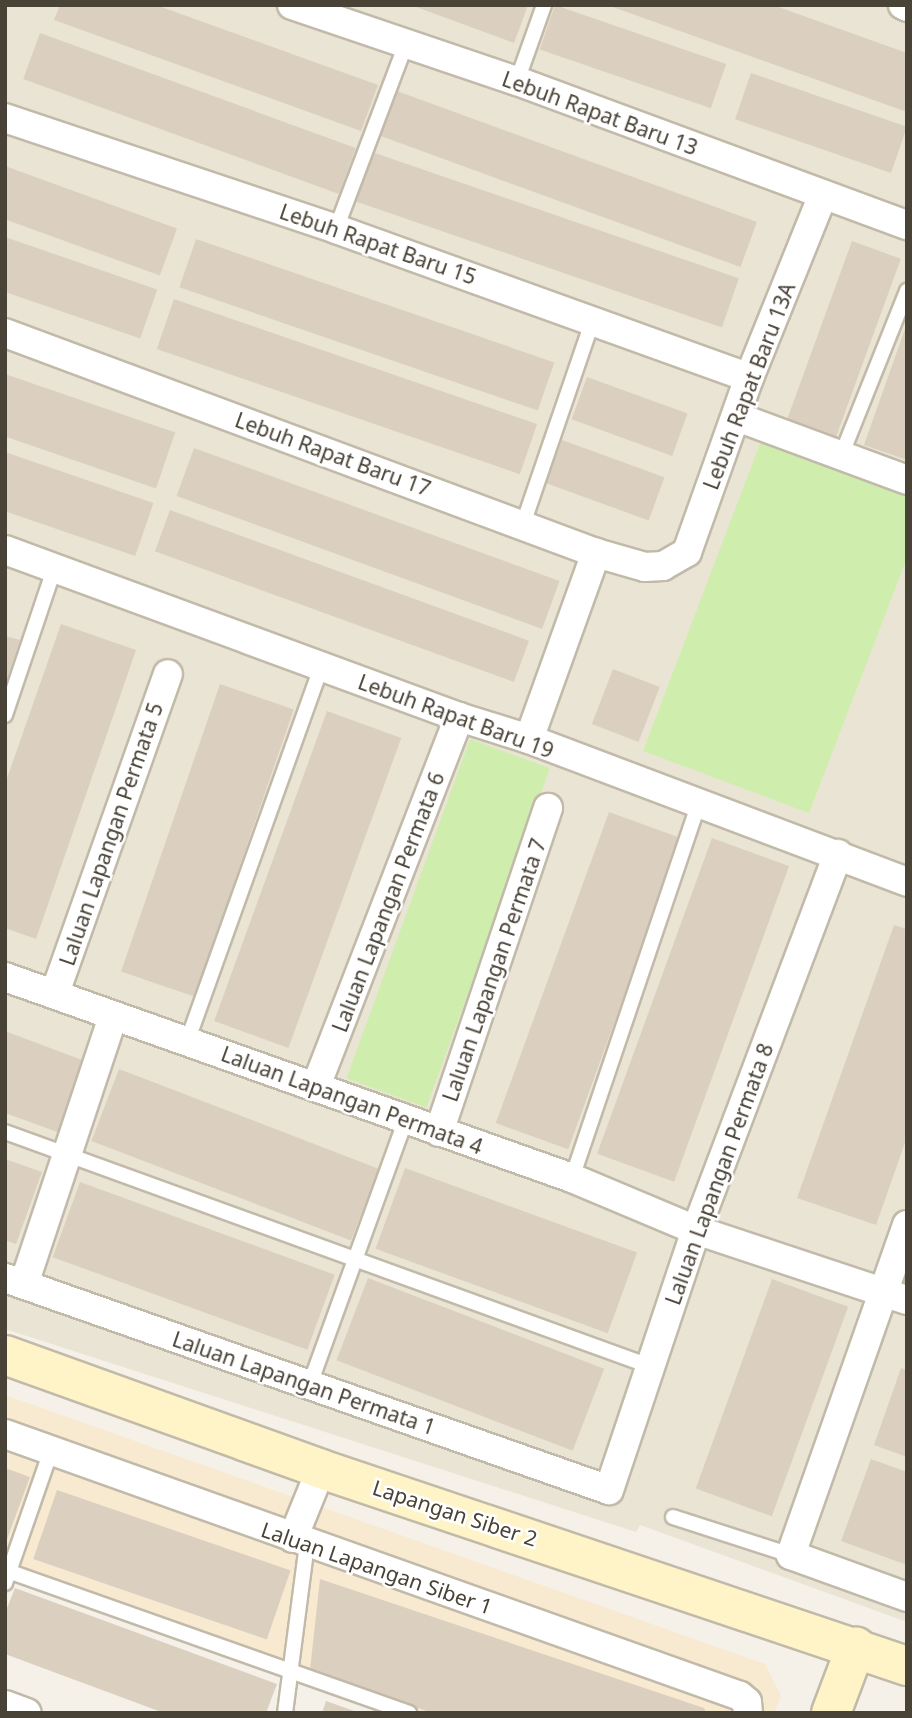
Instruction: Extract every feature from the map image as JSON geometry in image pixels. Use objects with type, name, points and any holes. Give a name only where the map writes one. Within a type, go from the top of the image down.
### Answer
[{"type":"street","name":"Lebuh Rapat Baru 13","points":[[292,5],[405,46],[517,81],[907,225]]},
{"type":"street","name":"Lebuh Rapat Baru 15","points":[[5,118],[336,229],[593,319],[749,378]]},
{"type":"street","name":"Lebuh Rapat Baru 13A","points":[[663,566],[687,552],[749,378],[823,195]]},
{"type":"street","name":"Lebuh Rapat Baru 17","points":[[5,332],[596,553],[645,567],[663,566]]},
{"type":"street","points":[[737,417],[907,480]]},
{"type":"street","name":"Lebuh Rapat Baru 19","points":[[5,550],[459,717],[529,738],[698,806],[838,853],[907,882]]},
{"type":"street","points":[[529,738],[596,553]]},
{"type":"street","name":"Laluan Lapangan Permata 5","points":[[55,993],[167,674]]},
{"type":"street","name":"Laluan Lapangan Permata 6","points":[[316,1086],[459,717]]},
{"type":"street","name":"Laluan Lapangan Permata 7","points":[[439,1132],[548,808]]},
{"type":"street","name":"Laluan Lapangan Permata 8","points":[[603,1489],[613,1486],[696,1230],[838,853]]},
{"type":"street","name":"Laluan Lapangan Permata 4","points":[[5,977],[572,1178],[696,1230],[895,1296]]},
{"type":"street","points":[[15,1281],[71,1153],[113,1016]]},
{"type":"street","points":[[907,1225],[895,1296],[791,1555],[907,1597]]},
{"type":"street","name":"Laluan Lapangan Permata 1","points":[[15,1281],[603,1489]]},
{"type":"street","name":"Lapangan Siber 2","points":[[5,1355],[321,1469],[907,1666]]},
{"type":"street","name":"Laluan Lapangan Siber 1","points":[[5,1434],[748,1707]]},
{"type":"street","points":[[300,1541],[321,1469]]},
{"type":"street","points":[[831,1713],[856,1647]]},
{"type":"street","points":[[5,1705],[27,1713]]},
{"type":"lane","points":[[517,81],[544,5]]},
{"type":"lane","points":[[336,229],[405,46]]},
{"type":"lane","points":[[842,456],[907,291]]},
{"type":"lane","points":[[523,524],[593,319]]},
{"type":"lane","points":[[5,715],[54,569]]},
{"type":"lane","points":[[187,1042],[321,667]]},
{"type":"lane","points":[[572,1178],[698,806]]},
{"type":"lane","points":[[310,1384],[406,1119]]},
{"type":"lane","points":[[5,1132],[71,1153],[652,1367]]},
{"type":"lane","points":[[51,1451],[7,1574],[291,1669],[409,1713]]},
{"type":"lane","points":[[673,1517],[791,1555]]},
{"type":"lane","points":[[285,1713],[291,1669],[300,1541]]},
{"type":"shaded area","points":[[5,5],[907,5],[907,1622],[640,1525],[636,1532],[5,1329]]},
{"type":"shaded area","points":[[5,1395],[765,1664],[781,1696],[774,1713],[393,1713],[5,1568]]},
{"type":"green space","points":[[761,441],[907,496],[907,558],[809,813],[643,751]]},
{"type":"green space","points":[[470,739],[550,768],[426,1107],[347,1078]]},
{"type":"building","points":[[60,5],[156,5],[378,85],[361,131],[54,20]]},
{"type":"building","points":[[411,5],[528,5],[514,43]]},
{"type":"building","points":[[555,5],[726,64],[711,108],[540,49]]},
{"type":"building","points":[[607,5],[773,5],[907,53],[907,112]]},
{"type":"building","points":[[40,33],[356,148],[339,194],[23,79]]},
{"type":"building","points":[[751,73],[907,127],[891,173],[735,119]]},
{"type":"building","points":[[397,91],[757,222],[740,267],[381,136]]},
{"type":"building","points":[[372,152],[739,278],[722,327],[355,201]]},
{"type":"building","points":[[5,166],[177,229],[160,276],[5,219]]},
{"type":"building","points":[[5,237],[157,289],[140,339],[5,292]]},
{"type":"building","points":[[196,239],[554,362],[538,411],[179,287]]},
{"type":"building","points":[[852,241],[901,259],[834,443],[785,425]]},
{"type":"building","points":[[174,299],[537,424],[520,474],[157,349]]},
{"type":"building","points":[[907,326],[907,460],[864,445]]},
{"type":"building","points":[[5,374],[175,433],[156,488],[5,436]]},
{"type":"building","points":[[587,377],[688,414],[672,456],[572,419]]},
{"type":"building","points":[[562,440],[664,477],[649,521],[546,483]]},
{"type":"building","points":[[194,448],[560,581],[542,629],[177,496]]},
{"type":"building","points":[[5,452],[153,503],[135,556],[5,511]]},
{"type":"building","points":[[170,510],[529,641],[514,682],[155,551]]},
{"type":"building","points":[[61,624],[136,650],[36,939],[5,928],[5,784]]},
{"type":"building","points":[[5,636],[20,640],[6,683],[5,683]]},
{"type":"building","points":[[613,669],[660,687],[639,742],[592,724]]},
{"type":"building","points":[[220,684],[294,709],[195,997],[121,971]]},
{"type":"building","points":[[327,711],[401,738],[288,1048],[214,1021]]},
{"type":"building","points":[[609,812],[681,838],[568,1149],[496,1123]]},
{"type":"building","points":[[712,838],[789,866],[674,1182],[597,1154]]},
{"type":"building","points":[[894,925],[907,929],[907,1137],[876,1225],[797,1198]]},
{"type":"building","points":[[5,1031],[90,1063],[63,1134],[5,1113]]},
{"type":"building","points":[[119,1069],[379,1169],[351,1241],[91,1141]]},
{"type":"building","points":[[5,1159],[42,1172],[16,1244],[5,1240]]},
{"type":"building","points":[[405,1168],[637,1252],[608,1333],[376,1249]]},
{"type":"building","points":[[80,1182],[335,1275],[307,1350],[53,1257]]},
{"type":"building","points":[[368,1278],[604,1369],[573,1451],[336,1360]]},
{"type":"building","points":[[772,1279],[848,1307],[772,1516],[696,1489]]},
{"type":"building","points":[[901,1368],[907,1370],[907,1457],[874,1445]]},
{"type":"building","points":[[871,1459],[907,1472],[907,1565],[841,1541]]},
{"type":"building","points":[[5,1468],[30,1477],[6,1542],[5,1542]]},
{"type":"building","points":[[57,1490],[291,1570],[267,1639],[33,1559]]},
{"type":"building","points":[[320,1579],[704,1708],[706,1713],[432,1713],[310,1670]]},
{"type":"building","points":[[15,1588],[277,1684],[266,1713],[164,1713],[5,1654],[5,1613]]},
{"type":"building","points":[[326,1701],[357,1712],[357,1713],[322,1713]]}]
